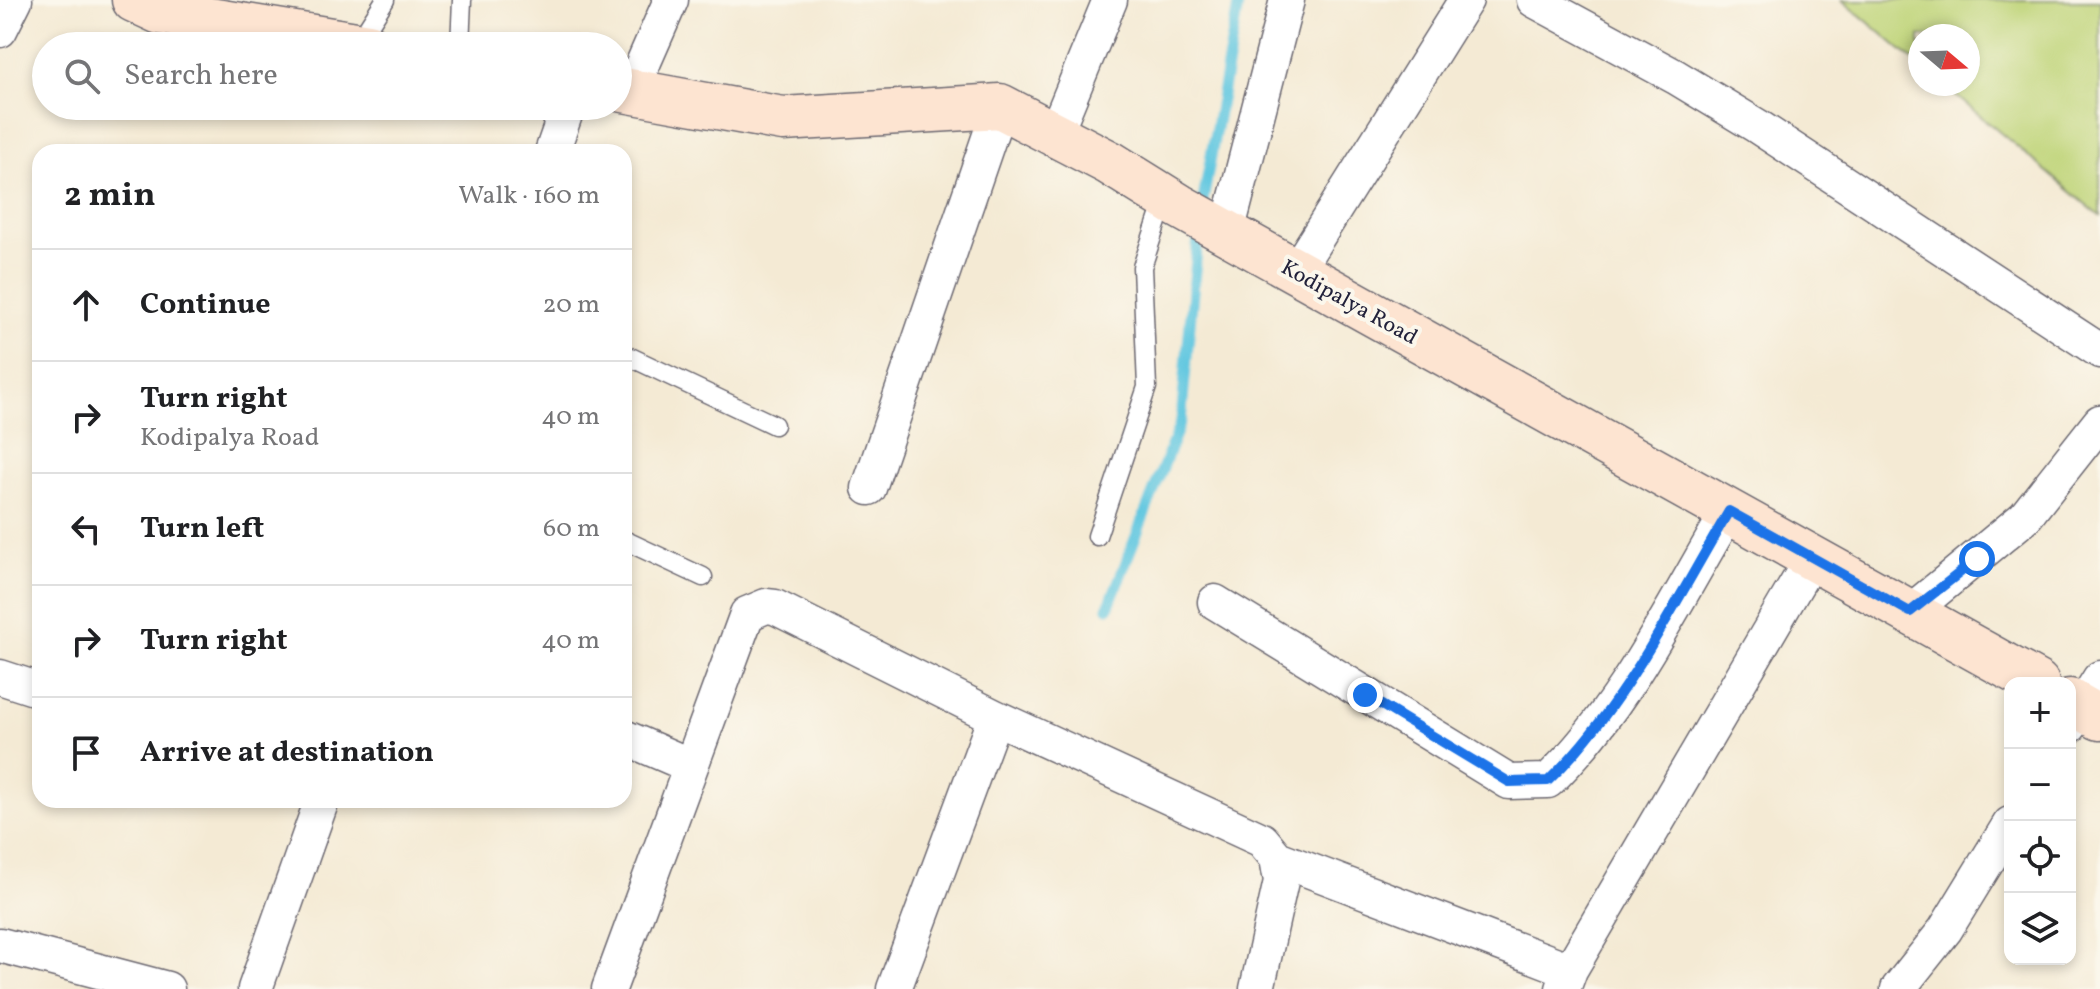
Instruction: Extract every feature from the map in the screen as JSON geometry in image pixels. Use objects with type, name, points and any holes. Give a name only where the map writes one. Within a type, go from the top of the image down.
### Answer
[{"type":"main road","points":[[154,4],[296,32]]},
{"type":"main road","points":[[632,91],[783,119],[1000,106]]},
{"type":"main road","name":"Kodipalya Road","points":[[1000,106],[1110,163],[1172,202],[2026,677]]},
{"type":"street","points":[[0,30],[15,0]]},
{"type":"street","points":[[632,75],[671,0]]},
{"type":"street","points":[[1054,136],[1110,0]]},
{"type":"street","points":[[1224,230],[1287,0]]},
{"type":"street","points":[[1296,271],[1466,0]]},
{"type":"street","points":[[1534,0],[1676,77],[1757,126],[2100,351]]},
{"type":"street","points":[[869,488],[1000,106]]},
{"type":"street","points":[[555,144],[563,120]]},
{"type":"street","points":[[1910,612],[2025,517],[2100,422]]},
{"type":"street","points":[[1215,602],[1509,782],[1548,781],[1573,757],[1613,707],[1729,511]]},
{"type":"street","points":[[609,989],[747,614],[766,606],[775,607],[995,717],[1262,840],[1277,858],[1566,980],[1812,558]]},
{"type":"street","points":[[0,677],[32,687]]},
{"type":"street","points":[[894,989],[995,717]]},
{"type":"street","points":[[632,740],[691,766]]},
{"type":"street","points":[[255,989],[319,808]]},
{"type":"street","points":[[1898,989],[1945,930],[2004,834]]},
{"type":"street","points":[[1257,989],[1281,881],[1277,858]]},
{"type":"street","points":[[0,945],[167,989]]},
{"type":"lane","points":[[369,32],[385,0]]},
{"type":"lane","points":[[461,32],[462,0]]},
{"type":"lane","points":[[1097,536],[1147,387],[1142,267],[1172,202]]},
{"type":"lane","points":[[632,358],[774,425]]},
{"type":"lane","points":[[632,544],[703,577]]},
{"type":"green space","points":[[1842,0],[2100,0],[2100,216],[1956,96],[1980,96],[1980,24],[1908,24],[1908,56]]},
{"type":"waterway","points":[[1202,206],[1239,0]]},
{"type":"waterway","points":[[1108,608],[1181,421],[1199,227]]},
{"type":"route","points":[[1365,695],[1509,782],[1548,781],[1573,757],[1613,707],[1729,511],[1910,612],[1977,559]]}]
